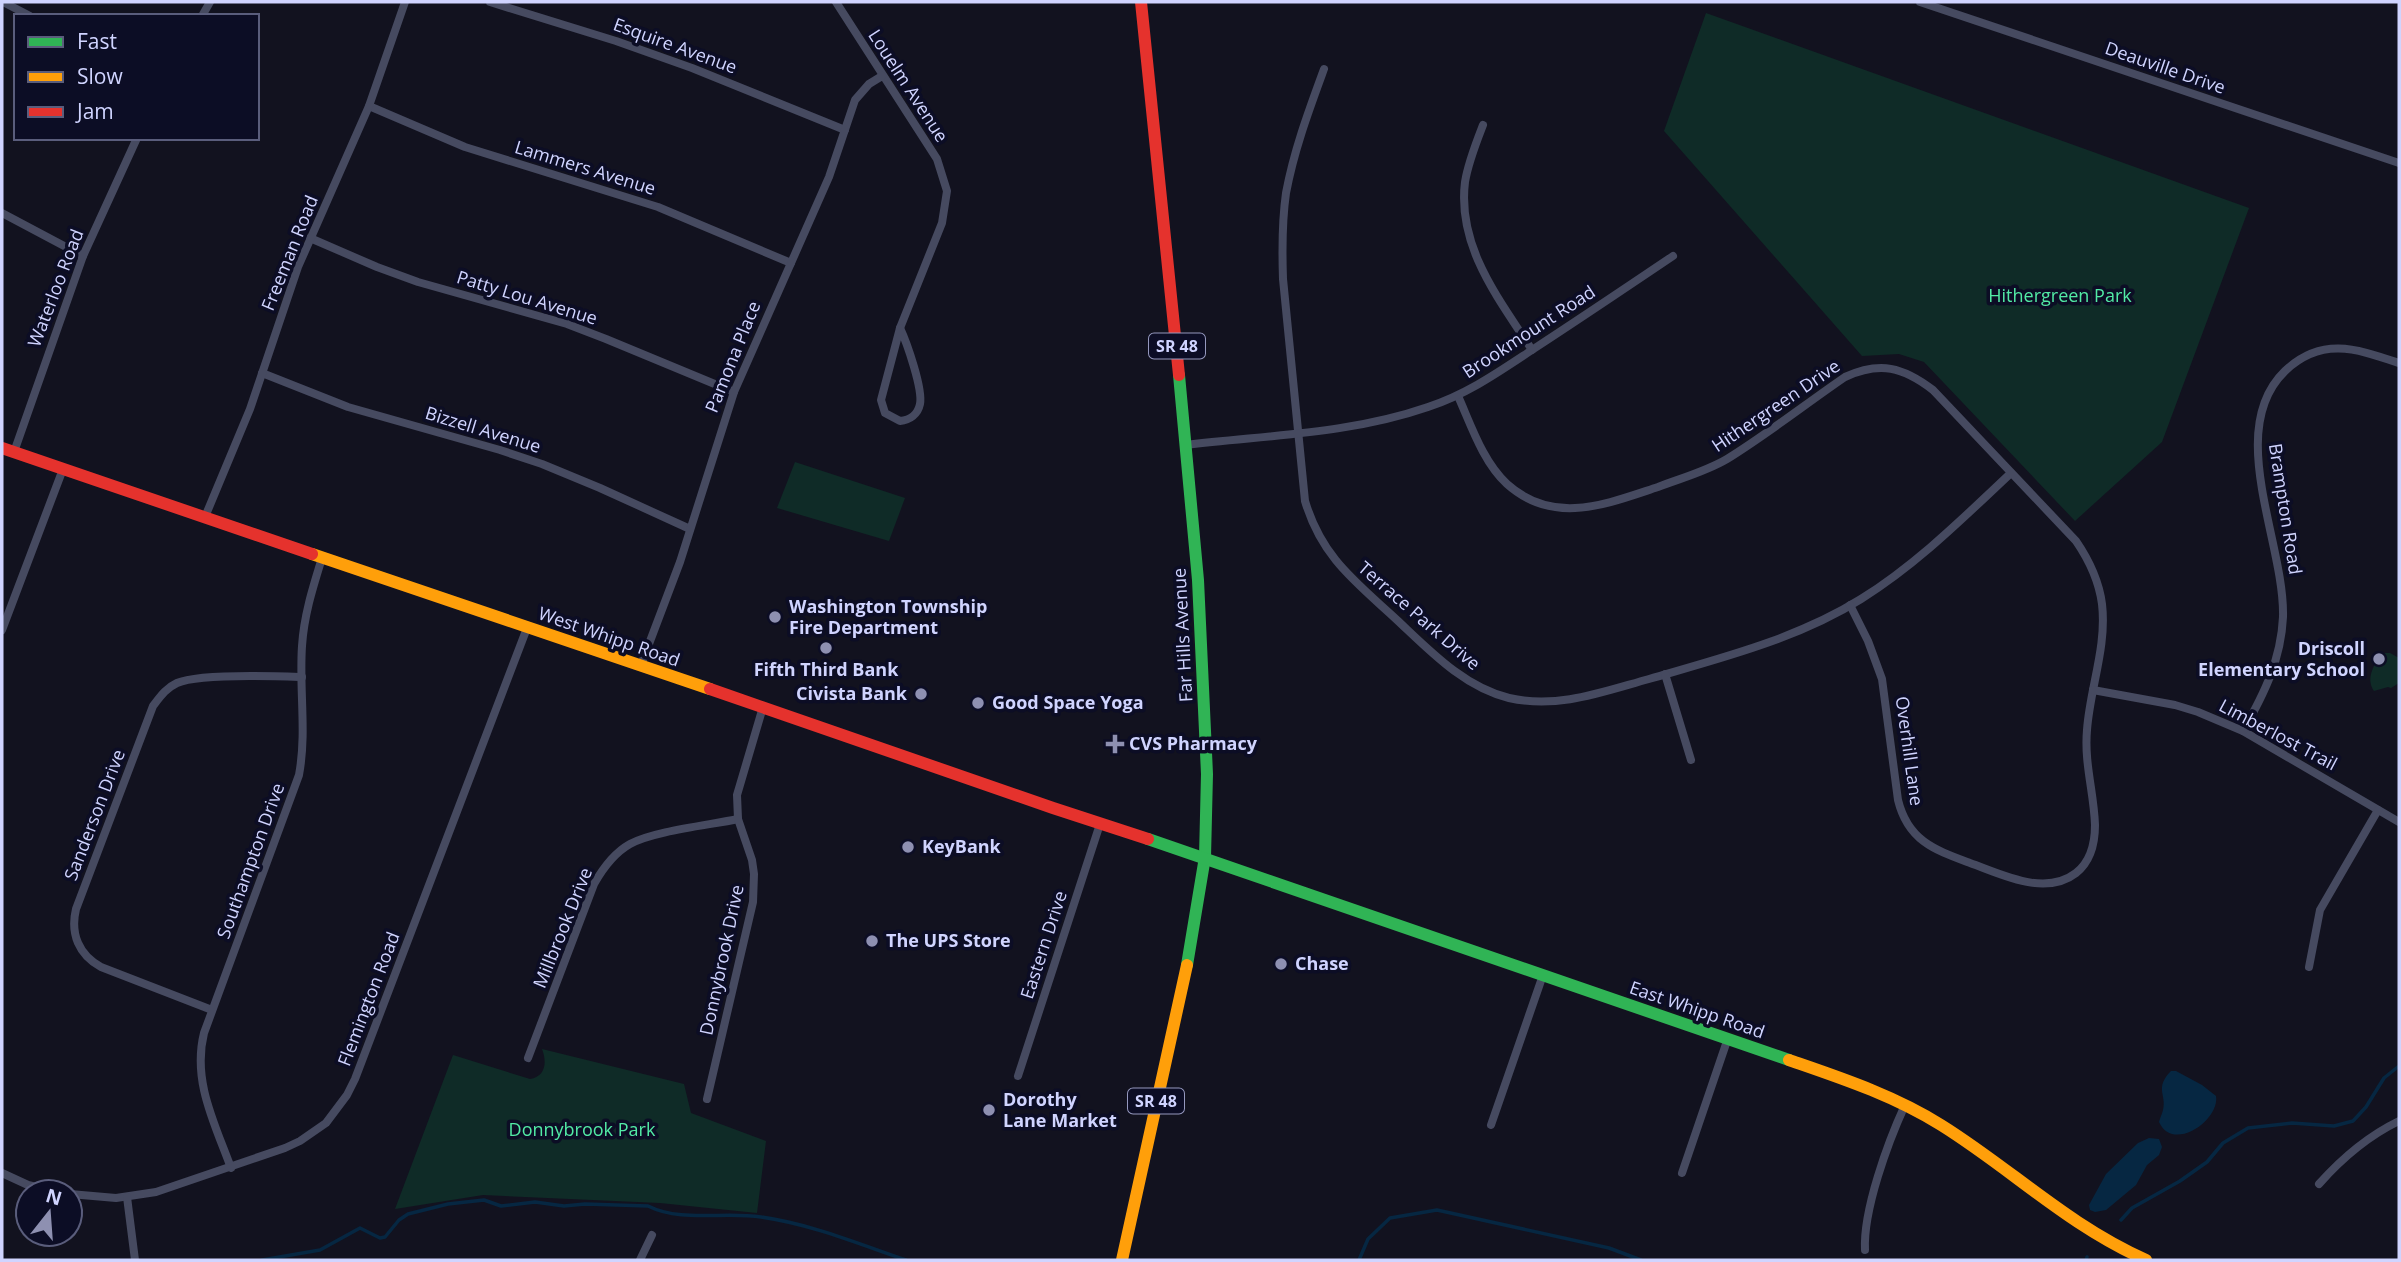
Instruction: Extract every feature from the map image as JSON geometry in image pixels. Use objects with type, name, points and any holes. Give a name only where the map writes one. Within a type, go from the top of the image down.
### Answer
[{"type":"main road","name":"Far Hills Avenue","points":[[1122,1260],[1193,937],[1205,857],[1207,774],[1198,580],[1141,2]]},
{"type":"main road","name":"West Whipp Road","points":[[8,450],[1100,824],[1205,857]]},
{"type":"main road","name":"East Whipp Road","points":[[1205,857],[1356,912],[1854,1082],[1905,1105],[1961,1138],[2063,1216],[2115,1247],[2146,1260]]},
{"type":"street","points":[[3,2],[26,14]]},
{"type":"street","name":"Freeman Road","points":[[205,517],[246,421],[293,280],[369,106],[405,2]]},
{"type":"street","name":"Esquire Avenue","points":[[490,2],[692,68],[845,130]]},
{"type":"street","name":"Louelm Avenue","points":[[836,2],[937,159],[947,191],[943,223],[900,328]]},
{"type":"street","name":"Deauville Drive","points":[[1920,2],[2399,163]]},
{"type":"street","name":"Terrace Park Drive","points":[[1324,69],[1297,148],[1286,192],[1284,216],[1283,279],[1305,501],[1317,534],[1340,567],[1468,681],[1525,701],[1562,702],[1665,674],[1786,635],[1850,605],[1928,550],[2011,474]]},
{"type":"street","name":"Pamona Place","points":[[641,666],[690,529],[734,392],[829,177],[855,100],[869,84],[882,76]]},
{"type":"street","name":"Lammers Avenue","points":[[369,106],[465,147],[658,207],[791,263]]},
{"type":"street","points":[[1483,125],[1465,181],[1468,231],[1482,270],[1532,350]]},
{"type":"street","name":"Waterloo Road","points":[[8,450],[83,256],[136,140]]},
{"type":"street","points":[[2,213],[83,256]]},
{"type":"street","name":"Patty Lou Avenue","points":[[310,238],[407,278],[606,338],[734,392]]},
{"type":"street","name":"Brookmount Road","points":[[1186,445],[1369,424],[1458,396],[1505,369],[1673,256]]},
{"type":"street","points":[[900,328],[912,363],[920,400],[918,411],[912,417],[900,421],[885,413],[881,400],[900,328]]},
{"type":"street","name":"Brampton Road","points":[[2243,731],[2271,677],[2281,640],[2283,616],[2280,572],[2260,466],[2258,433],[2262,406],[2282,374],[2302,358],[2314,353],[2350,348],[2399,363]]},
{"type":"street","name":"Hithergreen Drive","points":[[1458,396],[1489,461],[1505,482],[1531,500],[1559,508],[1576,509],[1597,506],[1704,471],[1734,454],[1845,377],[1871,368],[1895,369],[1921,381],[1933,390],[2076,541],[2085,554],[2098,583],[2103,627],[2093,690]]},
{"type":"street","name":"Bizzell Avenue","points":[[262,373],[348,407],[542,464],[690,529]]},
{"type":"street","points":[[2,630],[62,469]]},
{"type":"street","name":"Southampton Drive","points":[[231,1168],[200,1075],[200,1047],[299,775],[304,735],[302,649],[306,614],[322,558]]},
{"type":"street","name":"Overhill Lane","points":[[1850,605],[1882,679],[1898,800],[1903,817],[1917,837],[1927,845],[1976,865],[2025,881],[2053,883],[2069,877],[2085,864],[2094,834],[2086,754],[2088,711],[2093,690]]},
{"type":"street","name":"Flemington Road","points":[[84,1195],[127,1197],[175,1188],[300,1141],[326,1123],[347,1095],[355,1079],[527,628]]},
{"type":"street","points":[[1665,674],[1691,760]]},
{"type":"street","name":"Sanderson Drive","points":[[212,1010],[90,961],[74,931],[76,909],[153,706],[161,695],[174,685],[195,678],[302,677]]},
{"type":"street","name":"Limberlost Trail","points":[[2093,690],[2175,705],[2243,731],[2399,822]]},
{"type":"street","name":"Donnybrook Drive","points":[[707,1099],[753,902],[755,881],[752,860],[738,819],[737,794],[763,707]]},
{"type":"street","points":[[2309,967],[2320,911],[2378,810]]},
{"type":"street","name":"Millbrook Drive","points":[[528,1058],[594,884],[609,861],[622,849],[641,839],[738,819]]},
{"type":"street","name":"Eastern Drive","points":[[1018,1076],[1100,824]]},
{"type":"street","points":[[1491,1125],[1543,975]]},
{"type":"street","points":[[1682,1173],[1728,1038]]},
{"type":"street","points":[[1866,1250],[1869,1210],[1892,1136],[1905,1105]]},
{"type":"street","points":[[2319,1184],[2337,1163],[2368,1138],[2399,1121]]},
{"type":"street","points":[[127,1197],[135,1260]]},
{"type":"street","points":[[640,1260],[652,1235]]},
{"type":"green space","name":"Hithergreen Park","points":[[1706,13],[2249,208],[2162,442],[2075,521],[1924,362],[1899,354],[1862,356],[1664,131]]},
{"type":"green space","points":[[795,462],[905,498],[889,541],[777,508]]},
{"type":"green space","points":[[2380,653],[2390,653],[2399,658],[2399,683],[2391,688],[2374,691],[2370,681]]},
{"type":"green space","name":"Donnybrook Park","points":[[542,1049],[684,1084],[691,1113],[766,1141],[757,1213],[660,1203],[483,1195],[395,1209],[453,1055],[530,1079],[539,1075],[544,1068]]},
{"type":"water","points":[[2171,1071],[2202,1085],[2216,1096],[2211,1115],[2194,1130],[2184,1134],[2166,1131],[2159,1122],[2164,1105],[2163,1082]]},
{"type":"water","points":[[2149,1138],[2159,1139],[2162,1147],[2159,1155],[2147,1165],[2136,1185],[2106,1210],[2090,1210],[2089,1205],[2106,1174],[2138,1143]]},
{"type":"waterway","points":[[2121,1220],[2132,1208],[2207,1162],[2223,1143],[2248,1128],[2292,1123],[2334,1126],[2353,1121],[2366,1107],[2384,1078],[2399,1066]]},
{"type":"waterway","points":[[262,1260],[320,1250],[360,1228],[380,1238],[385,1237],[399,1220],[408,1214],[448,1204],[484,1200],[501,1206],[535,1202],[564,1206],[648,1206],[675,1214],[761,1217],[816,1229],[906,1260]]},
{"type":"waterway","points":[[1359,1260],[1368,1239],[1390,1218],[1437,1210],[1609,1248],[1641,1260]]},
{"type":"traffic: fast","points":[[1179,375],[1198,580],[1207,774],[1205,857],[1187,965]]},
{"type":"traffic: fast","points":[[1148,839],[1789,1060]]},
{"type":"traffic: slow","points":[[312,554],[710,689]]},
{"type":"traffic: slow","points":[[1122,1260],[1187,965]]},
{"type":"traffic: slow","points":[[1789,1060],[1867,1088],[1923,1114],[1967,1142],[2090,1230],[2146,1260]]},
{"type":"traffic: jam","points":[[1141,2],[1179,375]]},
{"type":"traffic: jam","points":[[2,448],[312,554]]},
{"type":"traffic: jam","points":[[710,689],[1148,839]]},
{"type":"place","name":"Washington Township Fire Department","points":[[775,617]]},
{"type":"place","name":"Fifth Third Bank","points":[[826,648]]},
{"type":"place","name":"Driscoll Elementary School","points":[[2379,659]]},
{"type":"place","name":"Civista Bank","points":[[921,694]]},
{"type":"place","name":"Good Space Yoga","points":[[978,703]]},
{"type":"place","name":"CVS Pharmacy","points":[[1115,744]]},
{"type":"place","name":"KeyBank","points":[[908,847]]},
{"type":"place","name":"The UPS Store","points":[[872,941]]},
{"type":"place","name":"Chase","points":[[1281,964]]},
{"type":"place","name":"Dorothy Lane Market","points":[[989,1110]]}]
